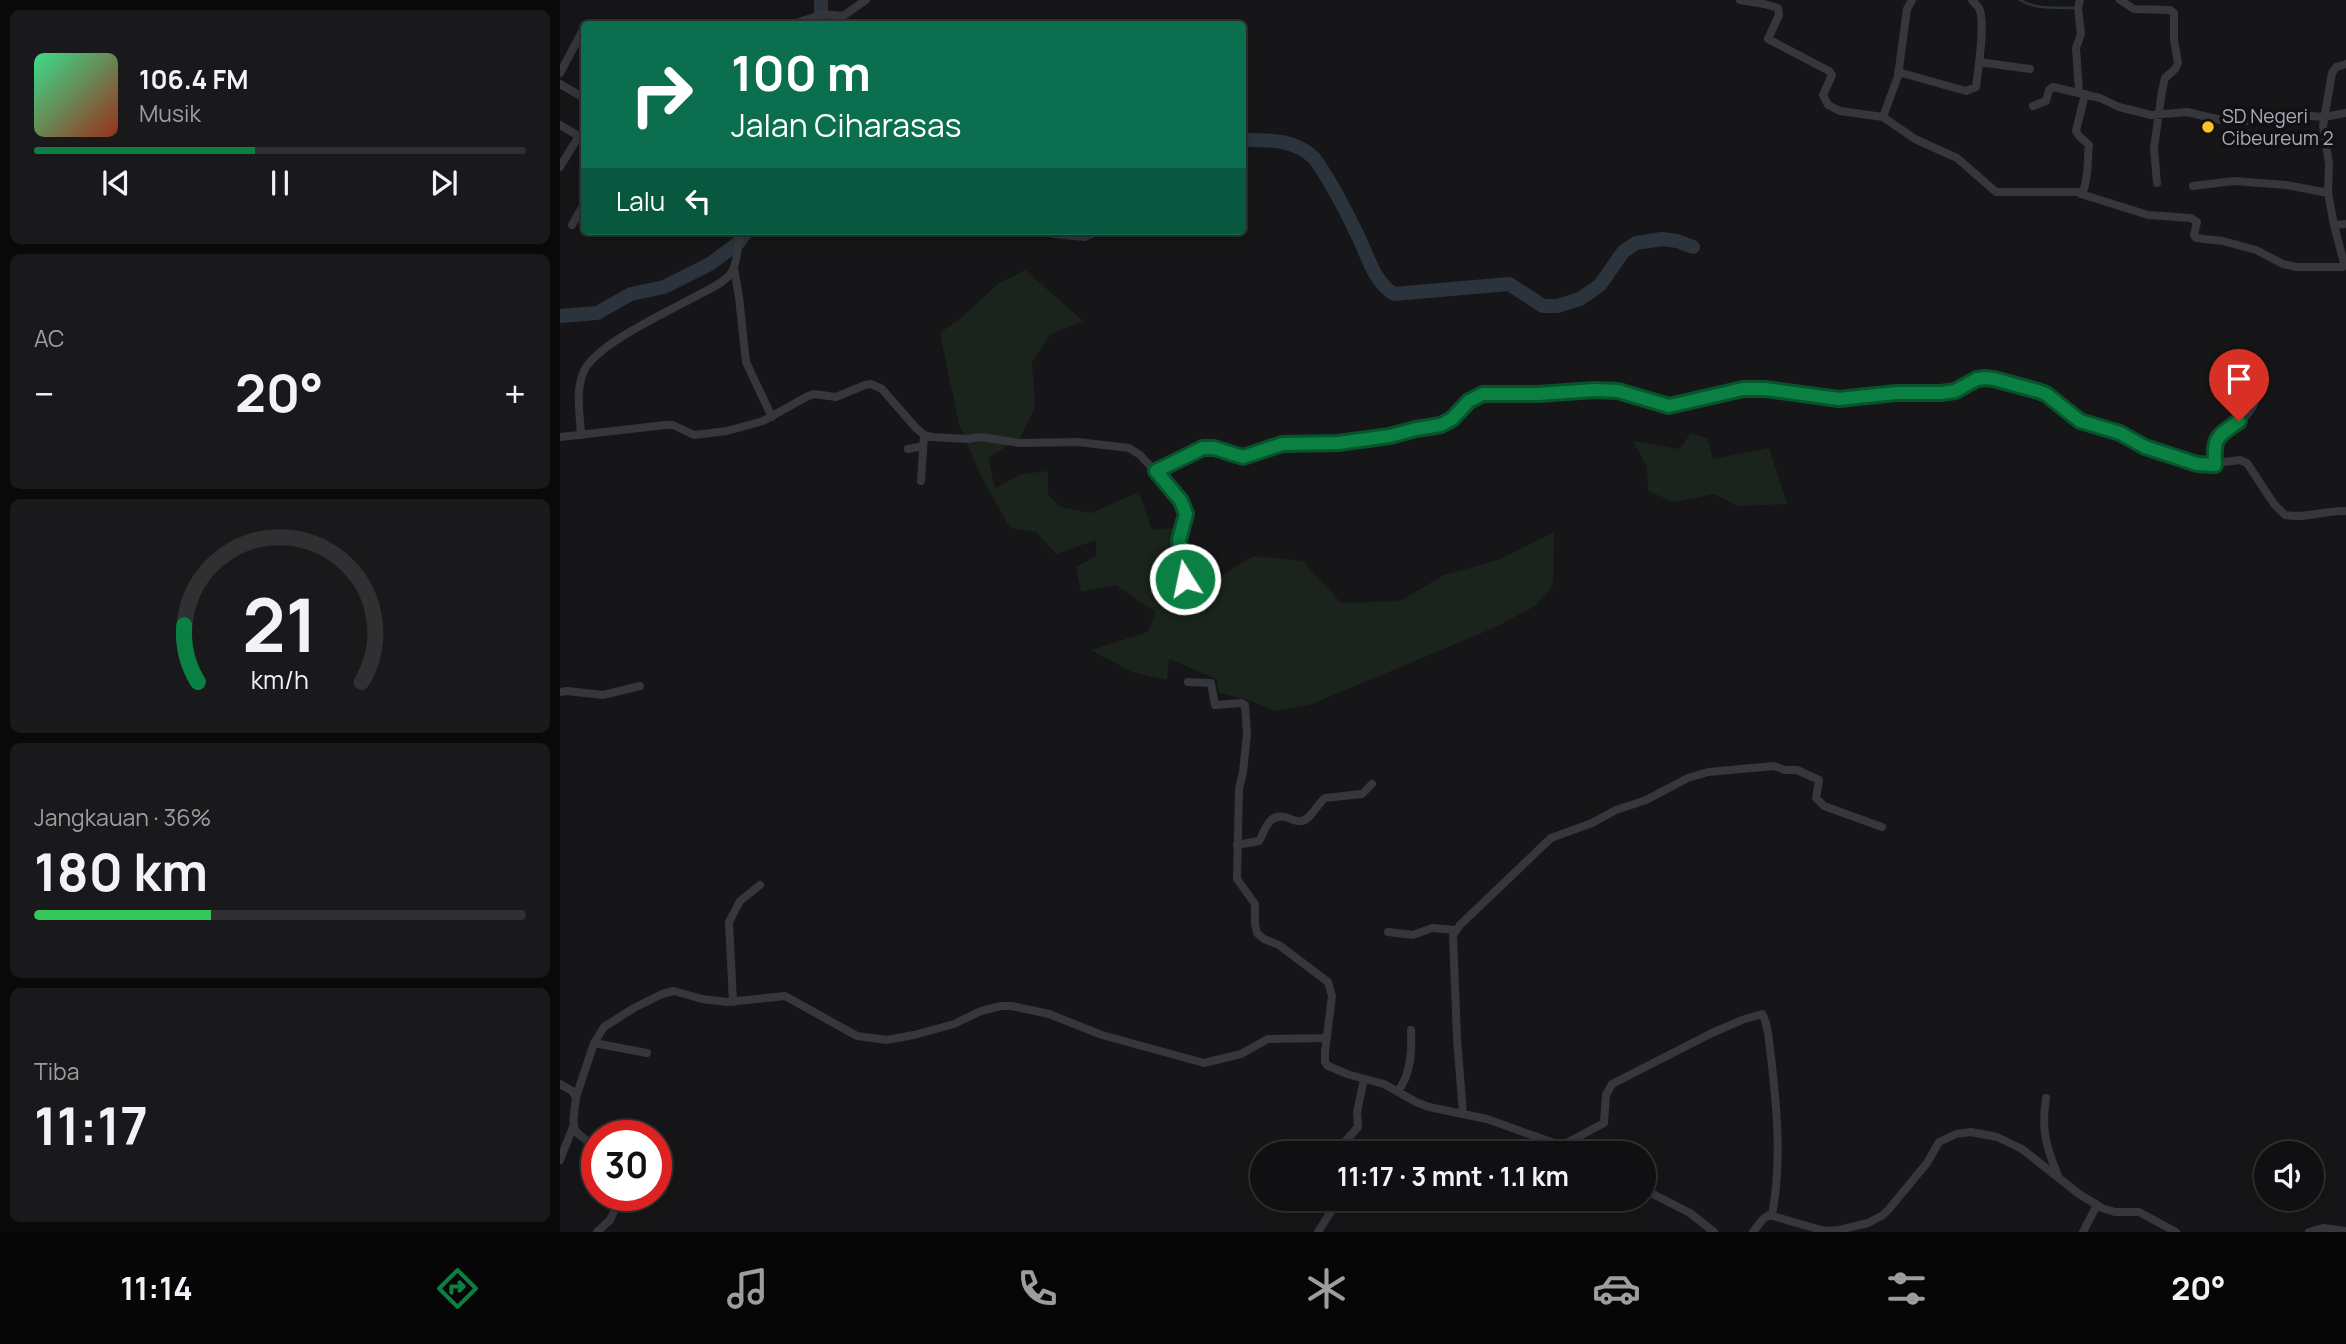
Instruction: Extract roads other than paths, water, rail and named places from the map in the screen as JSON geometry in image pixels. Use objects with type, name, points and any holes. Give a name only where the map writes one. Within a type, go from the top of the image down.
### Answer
[{"type":"street","points":[[800,21],[823,14],[843,16],[866,0]]},
{"type":"street","points":[[1883,117],[1898,72],[1907,9],[1911,0]]},
{"type":"street","points":[[1898,72],[1966,90],[1976,87],[1979,12],[1972,0]]},
{"type":"street","points":[[2080,0],[2078,8],[2081,34],[2076,48],[2082,93],[2076,131],[2089,145],[2090,165],[2081,194]]},
{"type":"street","points":[[2120,0],[2131,8],[2170,10],[2174,13],[2174,40],[2178,63],[2164,80],[2154,160],[2157,183]]},
{"type":"street","points":[[1746,1],[1778,8],[1779,15],[1769,35],[1770,42],[1829,71],[1832,75],[1824,95],[1828,105],[1840,111],[1883,117],[1915,139],[1957,158],[1996,192],[2081,194],[2148,215],[2191,218],[2197,222],[2194,235],[2196,238],[2219,240],[2256,250],[2283,264],[2296,267],[2343,267],[2344,263],[2328,193],[2330,171],[2323,117],[2332,73],[2336,67],[2346,63]]},
{"type":"street","points":[[560,73],[581,35]]},
{"type":"street","points":[[1979,62],[2031,69]]},
{"type":"street","points":[[560,84],[581,96]]},
{"type":"street","points":[[2033,106],[2046,101],[2049,90],[2053,87],[2100,98],[2119,107],[2158,115],[2187,112],[2227,121],[2266,120],[2303,114],[2323,117],[2346,113]]},
{"type":"street","points":[[560,125],[581,137]]},
{"type":"street","points":[[560,167],[581,139]]},
{"type":"street","points":[[2193,186],[2234,181],[2286,185],[2328,193]]},
{"type":"street","points":[[572,225],[581,209]]},
{"type":"street","points":[[2334,225],[2346,224]]},
{"type":"street","points":[[739,235],[734,268],[746,362],[772,417]]},
{"type":"street","points":[[581,435],[580,384],[588,364],[620,339],[713,287],[734,268]]},
{"type":"street","points":[[1156,471],[1203,448],[1214,448],[1243,457],[1282,444],[1338,443],[1441,425],[1452,419],[1469,401],[1483,394],[1618,391],[1669,406],[1743,389],[1765,389],[1839,399],[1896,393],[1941,393],[1955,391],[1977,379],[1985,378],[2046,394],[2080,421],[2120,433],[2145,447],[2197,464],[2215,465],[2240,460],[2249,463],[2274,504],[2285,515],[2306,516],[2329,511],[2346,511]]},
{"type":"street","points":[[560,437],[666,425],[673,425],[694,435],[703,435],[742,428],[772,417],[807,396],[814,394],[836,397],[871,384],[882,389],[924,435],[968,439],[981,437],[1020,443],[1078,442],[1122,446],[1134,450],[1181,501],[1186,514],[1179,540],[1185,579]]},
{"type":"street","points":[[2215,465],[2218,436],[2249,412],[2262,384]]},
{"type":"street","points":[[921,481],[924,435]]},
{"type":"street","points":[[908,449],[923,446]]},
{"type":"street","points":[[1188,682],[1211,683],[1215,705],[1245,705],[1246,751],[1239,789],[1237,879],[1255,904],[1257,933],[1279,945],[1328,982],[1332,996],[1325,1058],[1328,1066],[1384,1084],[1429,1107],[1487,1119],[1547,1141]]},
{"type":"street","points":[[560,692],[604,695],[640,686]]},
{"type":"street","points":[[1462,1114],[1452,941],[1455,930],[1551,838],[1646,800],[1688,778],[1708,772],[1774,766],[1797,770],[1819,780],[1816,798],[1824,806],[1882,827]]},
{"type":"street","points":[[1237,845],[1258,842],[1270,820],[1285,817],[1292,821],[1301,821],[1325,798],[1362,794],[1372,784]]},
{"type":"street","points":[[733,1002],[729,922],[740,901],[760,885]]},
{"type":"street","points":[[1388,932],[1413,935],[1432,928],[1455,930]]},
{"type":"street","points":[[560,1160],[573,1127],[576,1097],[594,1043],[610,1022],[668,992],[683,992],[702,999],[733,1002],[785,996],[857,1036],[887,1040],[954,1024],[991,1008],[1012,1006],[1049,1014],[1102,1035],[1204,1063],[1241,1055],[1268,1039],[1327,1038]]},
{"type":"street","points":[[1570,1141],[1604,1122],[1606,1095],[1612,1084],[1713,1033],[1762,1014],[1769,1044],[1778,1133],[1776,1195],[1772,1215]]},
{"type":"street","points":[[1398,1091],[1404,1083],[1410,1063],[1411,1030]]},
{"type":"street","points":[[594,1043],[647,1053]]},
{"type":"street","points":[[1346,1141],[1358,1127],[1357,1112],[1364,1079]]},
{"type":"street","points":[[560,1084],[572,1091],[576,1097]]},
{"type":"street","points":[[2046,1098],[2044,1138],[2059,1179]]},
{"type":"street","points":[[573,1127],[581,1138]]},
{"type":"street","points":[[1753,1232],[1763,1219],[1772,1215],[1825,1231],[1868,1223],[1889,1209],[1927,1163],[1939,1142],[1964,1133],[1997,1137],[2016,1145],[2096,1205],[2115,1212],[2138,1212],[2176,1232]]},
{"type":"street","points":[[1656,1196],[1690,1213],[1714,1232]]},
{"type":"street","points":[[2084,1228],[2096,1205]]},
{"type":"street","points":[[597,1232],[610,1220],[614,1211]]},
{"type":"street","points":[[1318,1232],[1331,1211]]},
{"type":"street","points":[[2309,1232],[2330,1228],[2346,1231]]},
{"type":"waterway","points":[[821,0],[821,19]]},
{"type":"waterway","points":[[2020,0],[2040,7],[2076,8]]},
{"type":"waterway","points":[[1246,140],[1290,144],[1314,158],[1341,202],[1375,274],[1394,294],[1509,284],[1543,306],[1557,306],[1580,299],[1600,285],[1623,252],[1636,243],[1662,239],[1693,247]]},
{"type":"waterway","points":[[560,316],[597,313],[631,294],[664,287],[710,264],[738,243],[744,235]]},
{"type":"place","name":"SD Negeri Cibeureum 2","points":[[2208,127]]}]
